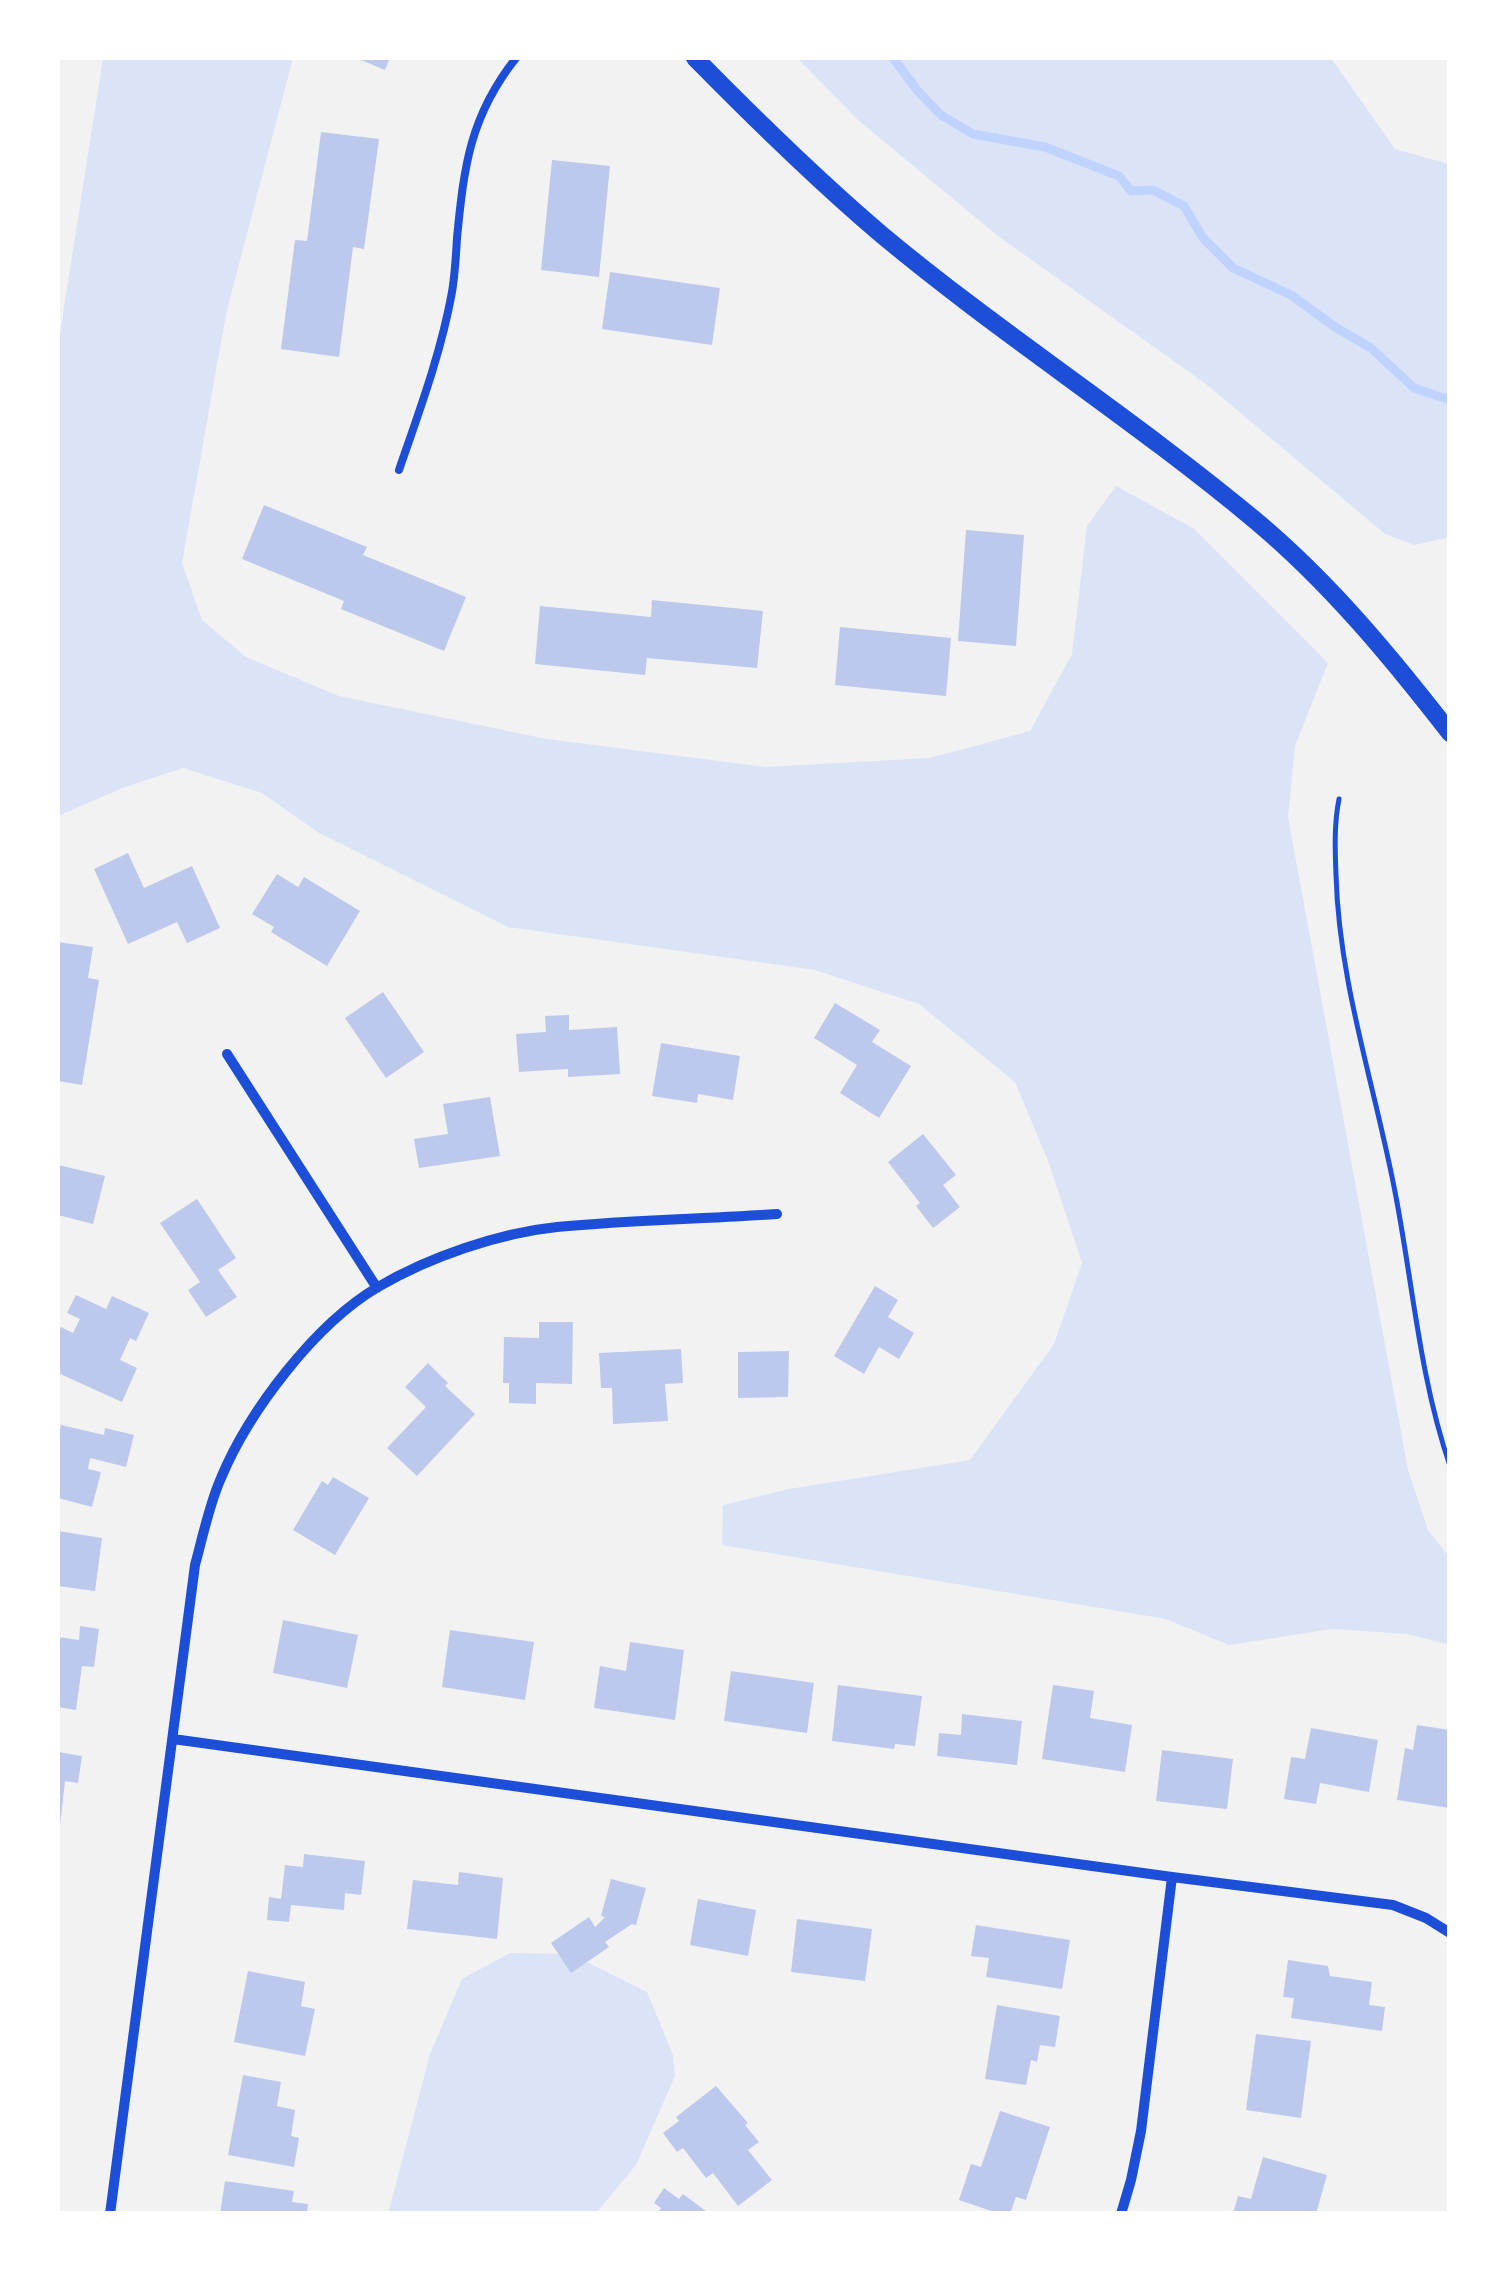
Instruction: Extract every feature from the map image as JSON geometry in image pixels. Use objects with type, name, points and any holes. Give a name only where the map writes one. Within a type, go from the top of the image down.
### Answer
[{"type":"street","points":[[694,58],[779,144],[883,236],[1258,522],[1338,598],[1450,734]]},
{"type":"street","points":[[228,1054],[377,1288]]},
{"type":"street","points":[[110,2214],[195,1565],[221,1478],[246,1430],[284,1374],[335,1320],[377,1288],[424,1265],[481,1243],[554,1227],[777,1214]]},
{"type":"street","points":[[173,1739],[1393,1905],[1450,1933]]},
{"type":"street","points":[[1120,2214],[1141,2132],[1172,1877]]},
{"type":"lane","points":[[399,470],[439,350],[452,289],[468,152],[481,113],[516,58]]},
{"type":"path","points":[[1339,799],[1335,817],[1337,918],[1396,1194],[1436,1425],[1450,1466]]},
{"type":"shaded area","points":[[103,58],[293,58],[226,314],[182,563],[202,620],[246,657],[339,696],[547,739],[766,767],[930,758],[1030,731],[1072,654],[1087,526],[1116,486],[1193,528],[1328,663],[1295,746],[1288,817],[1408,1470],[1428,1530],[1449,1557],[1449,1645],[1407,1634],[1332,1629],[1229,1645],[1166,1619],[722,1545],[723,1505],[789,1489],[970,1460],[1054,1344],[1082,1263],[1048,1161],[1015,1082],[919,1004],[815,970],[508,927],[319,833],[262,793],[183,768],[125,787],[58,816],[58,346]]},
{"type":"shaded area","points":[[797,58],[1331,58],[1395,149],[1449,164],[1449,534],[1414,545],[1385,534],[1206,384],[998,236],[859,121]]},
{"type":"shaded area","points":[[510,1953],[571,1954],[647,1992],[673,2055],[675,2076],[636,2165],[596,2213],[388,2214],[430,2054],[462,1979]]},
{"type":"building","points":[[356,58],[390,58],[385,70]]},
{"type":"building","points":[[321,132],[379,139],[364,249],[353,247],[339,357],[281,349],[295,240],[307,241]]},
{"type":"building","points":[[552,160],[610,166],[599,277],[541,270]]},
{"type":"building","points":[[610,272],[720,288],[712,345],[602,329]]},
{"type":"building","points":[[264,505],[367,547],[363,555],[466,597],[444,651],[341,609],[344,601],[242,559]]},
{"type":"building","points":[[966,530],[1024,535],[1016,646],[958,641]]},
{"type":"building","points":[[652,600],[763,611],[757,668],[647,658],[645,675],[535,664],[540,606],[651,617]]},
{"type":"building","points":[[840,627],[951,638],[946,696],[835,685]]},
{"type":"building","points":[[128,853],[144,888],[192,866],[220,928],[187,943],[177,922],[128,944],[94,869]]},
{"type":"building","points":[[277,874],[298,887],[304,877],[360,911],[327,966],[271,932],[274,927],[252,914]]},
{"type":"building","points":[[58,942],[93,947],[88,978],[99,980],[82,1085],[58,1081]]},
{"type":"building","points":[[383,992],[424,1052],[386,1078],[345,1018]]},
{"type":"building","points":[[835,1003],[880,1030],[872,1042],[911,1066],[879,1118],[840,1093],[857,1065],[814,1038]]},
{"type":"building","points":[[569,1015],[569,1030],[617,1027],[620,1074],[568,1077],[568,1069],[519,1072],[516,1034],[546,1032],[545,1016]]},
{"type":"building","points":[[661,1043],[740,1056],[733,1100],[698,1094],[697,1103],[652,1096]]},
{"type":"building","points":[[490,1097],[500,1156],[419,1168],[414,1139],[448,1134],[443,1104]]},
{"type":"building","points":[[923,1134],[956,1175],[943,1185],[960,1207],[933,1228],[916,1206],[920,1203],[888,1162]]},
{"type":"building","points":[[58,1165],[105,1176],[93,1224],[58,1215]]},
{"type":"building","points":[[197,1199],[236,1258],[218,1270],[237,1297],[206,1317],[188,1290],[200,1282],[160,1223]]},
{"type":"building","points":[[875,1286],[898,1300],[888,1317],[914,1333],[899,1359],[879,1347],[864,1374],[834,1356]]},
{"type":"building","points":[[76,1295],[106,1309],[112,1296],[149,1313],[136,1341],[130,1338],[120,1360],[137,1368],[122,1402],[58,1373],[61,1327],[73,1333],[80,1319],[67,1313]]},
{"type":"building","points":[[539,1322],[573,1322],[572,1384],[536,1383],[536,1404],[509,1403],[509,1383],[503,1383],[504,1337],[539,1338]]},
{"type":"building","points":[[681,1349],[683,1383],[665,1384],[668,1421],[613,1424],[612,1388],[601,1388],[599,1353]]},
{"type":"building","points":[[789,1351],[788,1397],[738,1398],[738,1352]]},
{"type":"building","points":[[428,1363],[448,1383],[445,1386],[475,1414],[417,1476],[387,1448],[426,1407],[405,1387]]},
{"type":"building","points":[[61,1425],[104,1435],[105,1428],[134,1435],[126,1467],[90,1458],[88,1469],[101,1472],[92,1507],[58,1498]]},
{"type":"building","points":[[333,1477],[369,1498],[335,1555],[293,1530],[322,1481],[328,1485]]},
{"type":"building","points":[[58,1531],[102,1538],[95,1591],[58,1586]]},
{"type":"building","points":[[283,1620],[358,1635],[347,1688],[273,1673]]},
{"type":"building","points":[[80,1626],[99,1629],[94,1667],[82,1666],[76,1710],[58,1707],[58,1637],[79,1640]]},
{"type":"building","points":[[450,1630],[534,1642],[525,1700],[442,1687]]},
{"type":"building","points":[[630,1642],[684,1650],[675,1720],[594,1708],[600,1666],[626,1671]]},
{"type":"building","points":[[731,1671],[814,1683],[807,1733],[724,1721]]},
{"type":"building","points":[[838,1685],[922,1696],[915,1746],[895,1744],[894,1749],[832,1741]]},
{"type":"building","points":[[1053,1685],[1094,1691],[1090,1718],[1132,1725],[1125,1772],[1042,1759]]},
{"type":"building","points":[[962,1714],[1022,1721],[1017,1765],[937,1756],[939,1733],[961,1735]]},
{"type":"building","points":[[1417,1725],[1450,1730],[1450,1808],[1397,1800],[1405,1748],[1413,1750]]},
{"type":"building","points":[[1311,1728],[1378,1740],[1369,1792],[1320,1783],[1316,1804],[1284,1799],[1291,1757],[1305,1759]]},
{"type":"building","points":[[1162,1750],[1233,1759],[1227,1809],[1156,1801]]},
{"type":"building","points":[[58,1752],[82,1756],[78,1783],[65,1781],[60,1825],[58,1824]]},
{"type":"building","points":[[304,1854],[365,1861],[361,1895],[345,1893],[344,1910],[291,1905],[289,1922],[267,1920],[269,1897],[281,1899],[285,1865],[303,1867]]},
{"type":"building","points":[[459,1872],[503,1878],[497,1939],[407,1929],[413,1880],[458,1885]]},
{"type":"building","points":[[611,1879],[646,1888],[636,1925],[605,1942],[609,1947],[571,1973],[551,1943],[589,1917],[595,1927],[605,1917],[601,1916]]},
{"type":"building","points":[[698,1899],[756,1910],[748,1956],[690,1945]]},
{"type":"building","points":[[797,1919],[872,1929],[865,1981],[791,1972]]},
{"type":"building","points":[[976,1925],[1070,1940],[1062,1989],[986,1977],[989,1958],[971,1956]]},
{"type":"building","points":[[1288,1960],[1328,1966],[1330,1976],[1372,1982],[1369,2005],[1385,2007],[1382,2031],[1291,2018],[1294,1998],[1283,1997]]},
{"type":"building","points":[[248,1971],[305,1982],[301,2006],[315,2009],[305,2056],[234,2042]]},
{"type":"building","points":[[997,2005],[1060,2016],[1055,2047],[1040,2045],[1037,2062],[1031,2060],[1026,2085],[985,2079]]},
{"type":"building","points":[[1256,2034],[1311,2041],[1301,2118],[1246,2110]]},
{"type":"building","points":[[243,2075],[281,2082],[277,2106],[295,2110],[291,2136],[299,2138],[294,2167],[228,2155]]},
{"type":"building","points":[[716,2086],[748,2123],[745,2125],[759,2142],[748,2150],[772,2180],[738,2206],[713,2173],[706,2178],[683,2148],[677,2152],[663,2133],[679,2121],[676,2117]]},
{"type":"building","points":[[1000,2111],[1050,2127],[1026,2200],[1016,2197],[1010,2214],[959,2200],[971,2164],[981,2167]]},
{"type":"building","points":[[1263,2157],[1327,2175],[1316,2214],[1233,2214],[1238,2196],[1251,2199]]},
{"type":"building","points":[[225,2181],[294,2191],[292,2202],[308,2204],[307,2214],[220,2214]]},
{"type":"building","points":[[664,2188],[679,2199],[683,2194],[710,2214],[657,2214],[661,2208],[654,2203]]},
{"type":"waterway","points":[[893,58],[941,115],[973,134],[1045,147],[1119,176],[1131,191],[1153,190],[1184,206],[1203,238],[1233,268],[1291,295],[1371,348],[1414,388],[1450,400]]}]
